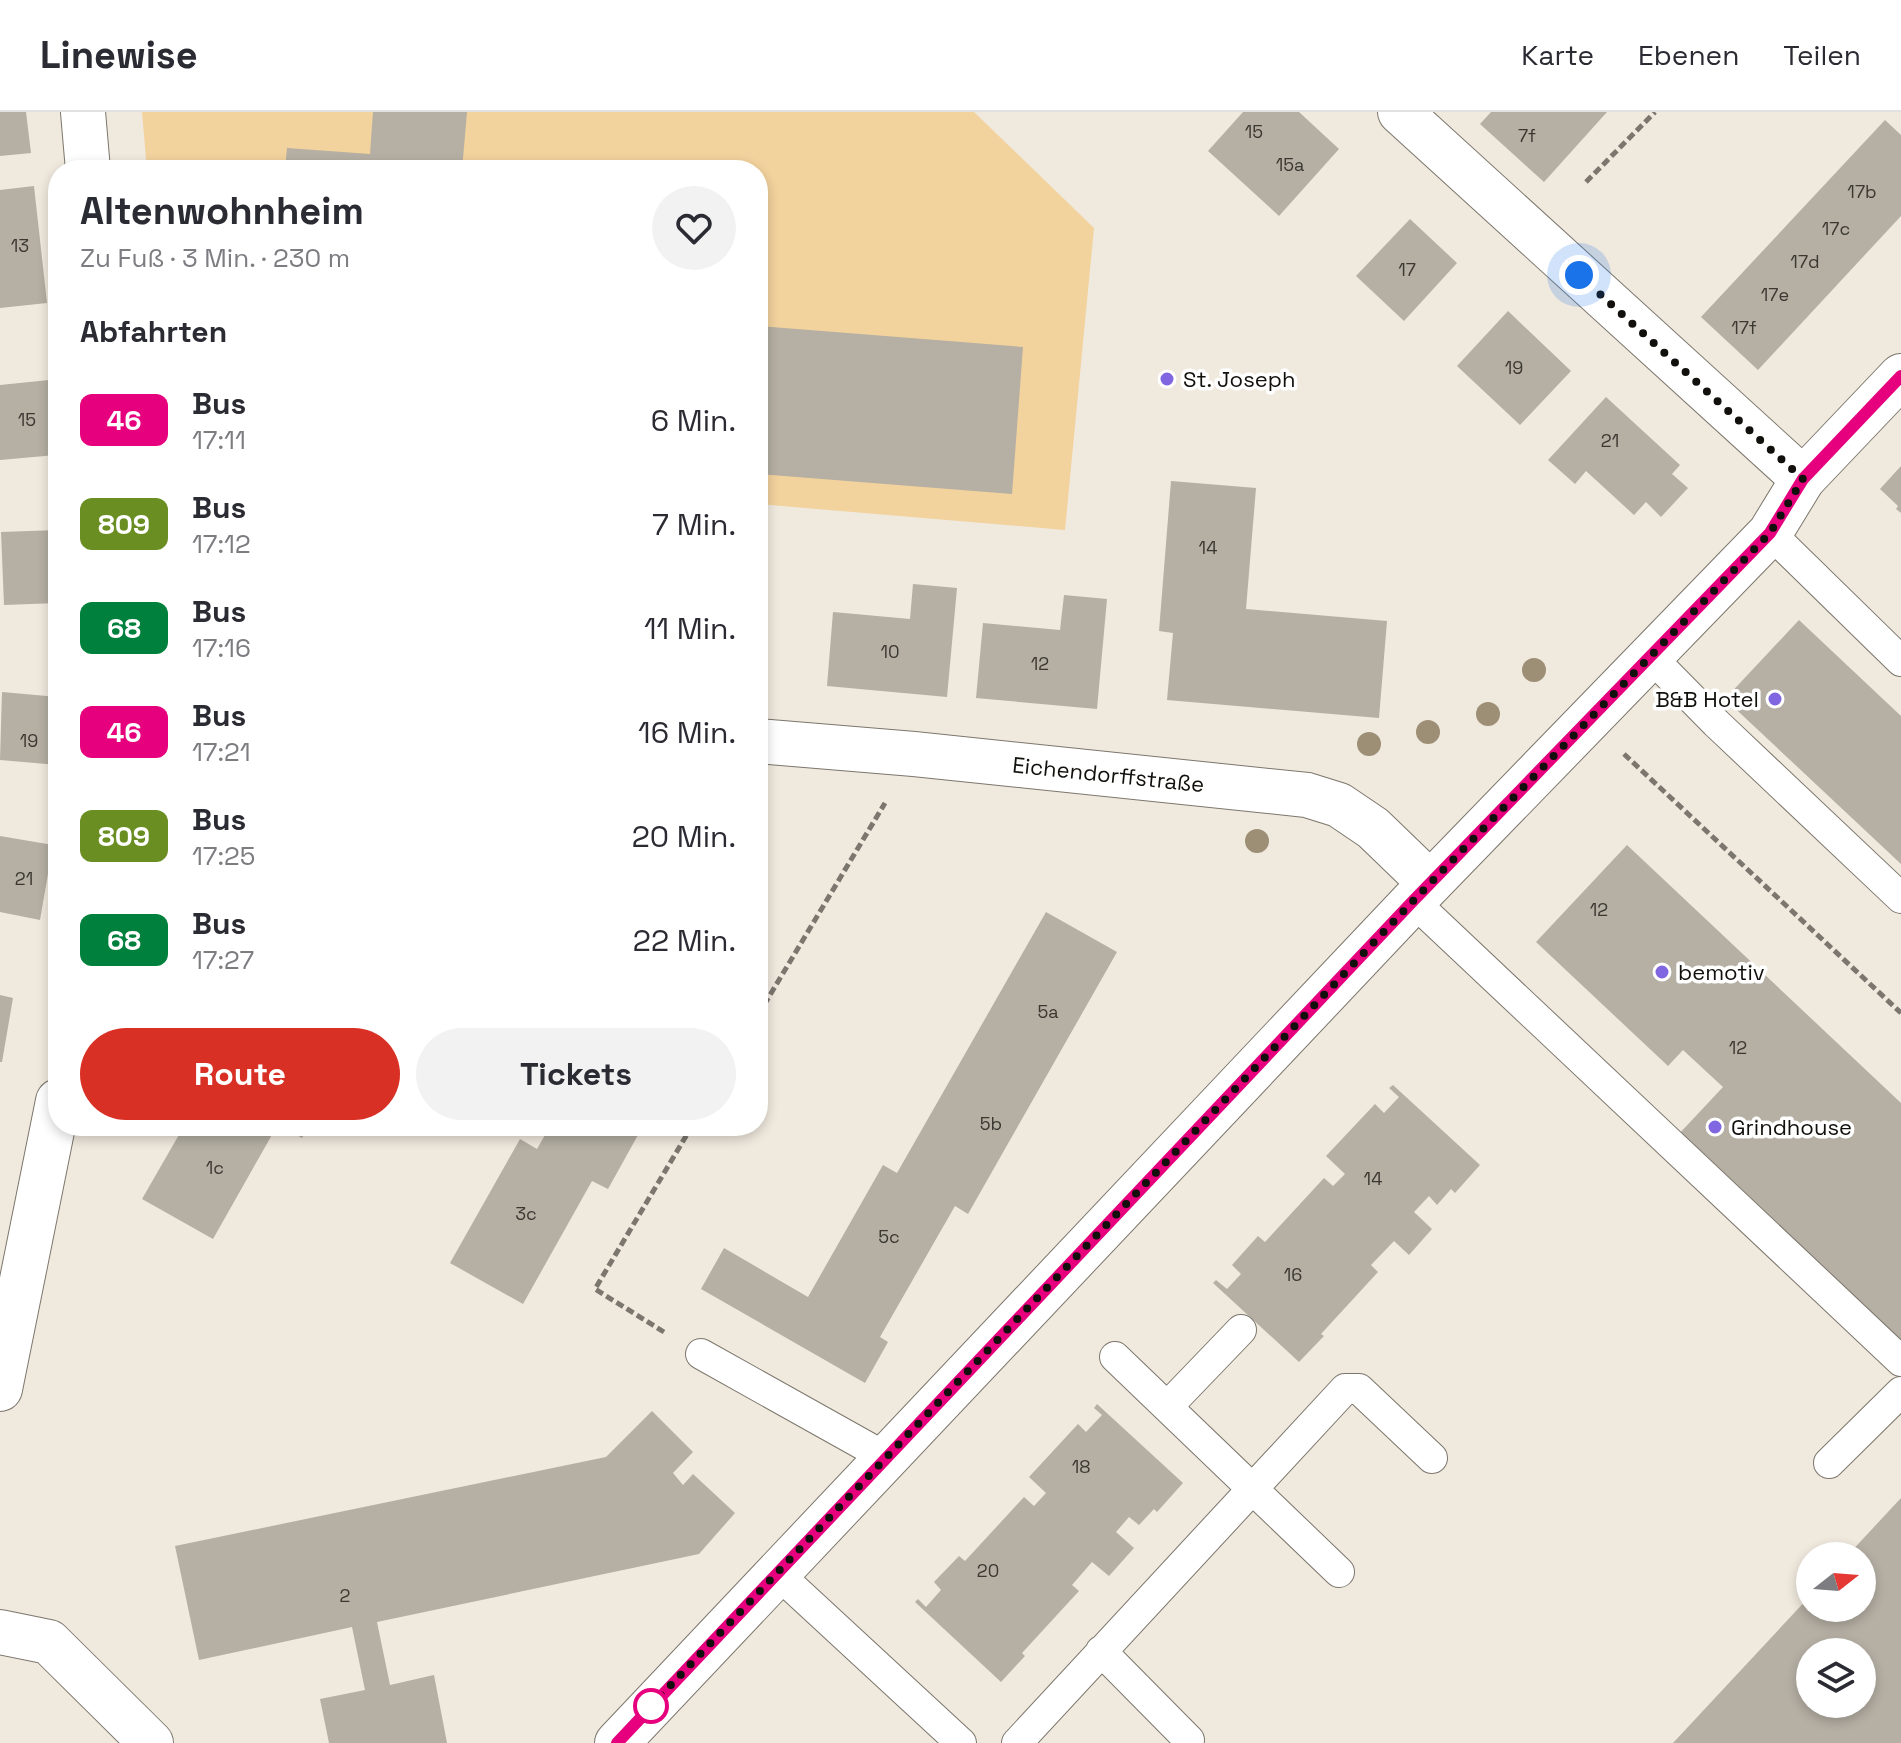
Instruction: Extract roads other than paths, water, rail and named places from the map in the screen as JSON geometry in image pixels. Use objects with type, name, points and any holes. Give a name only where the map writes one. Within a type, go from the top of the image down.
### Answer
[{"type":"street","points":[[83,112],[87,160]]},
{"type":"street","points":[[1400,112],[1803,479]]},
{"type":"street","points":[[617,1743],[1421,892],[1770,533],[1803,479],[1901,376]]},
{"type":"street","name":"Eichendorffstraße","points":[[768,742],[1307,795],[1339,805],[1373,828],[1421,892]]},
{"type":"street","points":[[0,1389],[51,1136]]},
{"type":"street","points":[[0,1632],[49,1642],[151,1743]]},
{"type":"lane","points":[[1770,533],[1901,661]]},
{"type":"lane","points":[[1650,656],[1716,723],[1901,898]]},
{"type":"lane","points":[[1421,892],[1901,1361]]},
{"type":"lane","points":[[1167,1407],[1241,1330]]},
{"type":"lane","points":[[701,1354],[887,1458]]},
{"type":"lane","points":[[1115,1357],[1339,1572]]},
{"type":"lane","points":[[1017,1743],[1345,1389],[1359,1389],[1432,1458]]},
{"type":"lane","points":[[1829,1463],[1901,1392]]},
{"type":"lane","points":[[776,1572],[961,1743]]},
{"type":"lane","points":[[1101,1651],[1189,1740]]},
{"type":"place","name":"St. Joseph","points":[[1167,379]]},
{"type":"place","name":"B&B Hotel","points":[[1775,699]]},
{"type":"place","name":"bemotiv","points":[[1662,972]]},
{"type":"place","name":"Grindhouse","points":[[1715,1127]]}]
